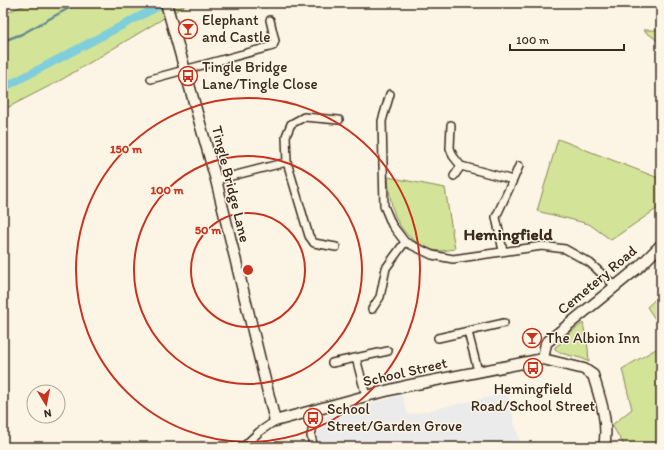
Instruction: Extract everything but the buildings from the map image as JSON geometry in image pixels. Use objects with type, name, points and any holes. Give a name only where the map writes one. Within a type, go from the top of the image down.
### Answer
[{"type":"street","name":"Tingle Bridge Lane","points":[[166,3],[186,69],[216,180],[275,421]]},
{"type":"street","points":[[151,79],[273,46],[275,41],[270,20]]},
{"type":"street","points":[[390,94],[382,121],[384,206],[392,224],[405,242],[432,255],[453,259],[542,246],[565,249],[590,263],[615,286]]},
{"type":"street","points":[[336,247],[314,242],[308,236],[287,162],[286,136],[291,124],[304,118],[339,120]]},
{"type":"street","points":[[451,125],[449,144],[454,156],[461,166],[512,180]]},
{"type":"street","points":[[216,180],[287,162]]},
{"type":"street","points":[[454,176],[461,166]]},
{"type":"street","points":[[503,251],[496,217],[519,166]]},
{"type":"street","points":[[372,309],[380,297],[386,268],[405,242]]},
{"type":"street","name":"Cemetery Road","points":[[543,359],[546,343],[639,267],[661,245]]},
{"type":"street","points":[[438,338],[504,323]]},
{"type":"street","points":[[468,332],[478,371]]},
{"type":"street","points":[[332,363],[388,351]]},
{"type":"street","points":[[356,358],[366,396]]},
{"type":"street","points":[[543,359],[584,369],[593,375],[604,410],[604,447]]},
{"type":"street","name":"School Street","points":[[275,421],[406,386],[543,359]]},
{"type":"street","points":[[310,412],[313,426],[311,436],[314,447]]},
{"type":"street","points":[[243,447],[259,432],[275,421]]},
{"type":"shaded area","points":[[507,393],[521,447],[320,447],[317,436],[320,429],[319,421],[323,417],[402,395],[408,415]]},
{"type":"green space","points":[[30,3],[189,3],[61,80],[3,110],[3,14]]},
{"type":"green space","points":[[643,30],[661,30],[661,43]]},
{"type":"green space","points":[[558,139],[661,179],[661,206],[611,240],[589,224],[537,211]]},
{"type":"green space","points":[[388,177],[445,188],[455,249],[436,251],[429,249],[419,244],[404,231],[392,206]]},
{"type":"green space","points":[[661,294],[661,328],[647,307]]},
{"type":"green space","points":[[583,323],[589,362],[581,358],[559,352],[555,349],[555,347],[564,341],[563,338]]},
{"type":"green space","points":[[661,346],[661,447],[625,447],[612,425],[632,409],[622,369]]},
{"type":"waterway","points":[[3,41],[22,34],[78,3]]},
{"type":"waterway","points":[[3,88],[165,3]]},
{"type":"place","name":"Elephant and Castle","points":[[188,29]]},
{"type":"place","name":"Tingle Bridge Lane/Tingle Close","points":[[188,76]]},
{"type":"place","name":"The Albion Inn","points":[[532,338]]},
{"type":"place","name":"Hemingfield Road/School Street","points":[[533,368]]},
{"type":"place","name":"School Street/Garden Grove","points":[[313,418]]},
{"type":"district","name":"Hemingfield","points":[[508,234]]}]
